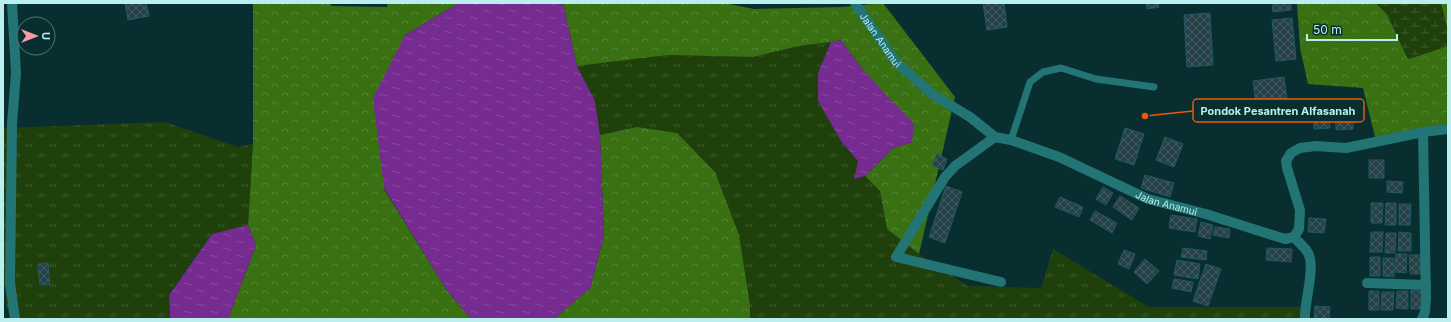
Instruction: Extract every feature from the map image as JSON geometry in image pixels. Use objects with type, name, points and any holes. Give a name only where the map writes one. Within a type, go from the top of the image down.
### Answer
[{"type":"street","points":[[12,3],[16,73],[12,124],[10,283],[15,319]]},
{"type":"street","name":"Jalan Anamui","points":[[855,3],[896,62],[932,94],[970,117],[995,137],[1010,140],[1059,157],[1148,199],[1206,214],[1285,239],[1294,237]]},
{"type":"street","points":[[1305,319],[1311,267],[1308,253],[1294,237],[1299,229],[1300,210],[1287,168],[1286,160],[1291,152],[1300,148],[1316,146],[1346,148],[1423,132],[1448,129]]},
{"type":"street","points":[[1422,319],[1425,312],[1426,285],[1423,132]]},
{"type":"street","points":[[995,137],[955,166],[945,178],[896,257],[1000,282]]},
{"type":"street","points":[[1367,283],[1426,285]]},
{"type":"lane","points":[[1010,140],[1030,82],[1043,72],[1061,68],[1096,79],[1154,87]]},
{"type":"green space","points":[[253,3],[329,3],[332,6],[387,7],[388,3],[459,3],[405,35],[384,189],[446,289],[471,319],[228,319],[256,245],[248,225],[253,144]]},
{"type":"green space","points":[[563,3],[724,3],[754,9],[843,7],[883,3],[955,97],[919,254],[887,229],[880,191],[865,176],[893,148],[912,142],[841,40],[799,46],[753,57],[668,55],[577,66]]},
{"type":"green space","points":[[1297,3],[1376,3],[1387,14],[1408,59],[1448,46],[1448,124],[1375,137],[1363,88],[1308,84],[1300,48]]},
{"type":"green space","points":[[1376,3],[1441,3],[1448,33],[1448,46],[1408,59],[1387,14]]},
{"type":"green space","points":[[1441,3],[1448,3],[1448,33]]},
{"type":"green space","points":[[831,42],[818,73],[841,141],[858,161],[855,179],[865,176],[880,191],[887,229],[919,254],[968,286],[1041,288],[1053,249],[1149,307],[1308,307],[1306,319],[750,319],[750,305],[739,235],[637,127],[600,135],[595,101],[577,66],[668,55],[753,57],[799,46]]},
{"type":"green space","points":[[165,122],[238,147],[253,144],[248,225],[212,234],[169,294],[170,319],[11,319],[6,306],[3,265],[3,128]]},
{"type":"green space","points":[[637,127],[677,133],[715,172],[739,235],[750,305],[750,319],[554,319],[590,288],[604,236],[600,135]]},
{"type":"water","points":[[459,3],[563,3],[577,66],[595,101],[600,135],[604,236],[590,288],[554,319],[471,319],[446,289],[384,188],[373,98],[405,35]]},
{"type":"water","points":[[841,40],[863,70],[914,124],[912,142],[893,148],[865,176],[854,179],[858,161],[841,141],[818,101],[818,73],[831,42]]},
{"type":"water","points":[[248,225],[256,245],[228,319],[170,319],[169,295],[212,234]]},
{"type":"building","points":[[146,3],[149,16],[128,20],[125,4]]},
{"type":"building","points":[[983,3],[1004,3],[1007,27],[987,30]]},
{"type":"building","points":[[1146,3],[1158,3],[1159,7],[1147,9]]},
{"type":"building","points":[[1272,3],[1291,3],[1291,10],[1273,12]]},
{"type":"building","points":[[1210,13],[1213,65],[1187,67],[1184,15]]},
{"type":"building","points":[[1292,18],[1296,59],[1276,61],[1272,20]]},
{"type":"building","points":[[1284,77],[1287,99],[1256,104],[1253,81]]},
{"type":"building","points":[[1335,106],[1353,106],[1353,129],[1336,130]]},
{"type":"building","points":[[1313,108],[1329,108],[1330,128],[1314,129]]},
{"type":"building","points":[[1125,128],[1144,134],[1134,165],[1115,159]]},
{"type":"building","points":[[1165,137],[1183,144],[1174,167],[1156,160]]},
{"type":"building","points":[[937,154],[947,159],[943,170],[932,165]]},
{"type":"building","points":[[1369,160],[1384,160],[1384,178],[1369,178]]},
{"type":"building","points":[[1145,175],[1174,183],[1170,197],[1141,188]]},
{"type":"building","points":[[1387,181],[1403,182],[1402,193],[1387,192]]},
{"type":"building","points":[[946,186],[962,192],[945,243],[929,237]]},
{"type":"building","points":[[1103,187],[1113,193],[1106,205],[1096,199]]},
{"type":"building","points":[[1120,196],[1139,208],[1132,220],[1113,207]]},
{"type":"building","points":[[1060,197],[1083,207],[1079,217],[1055,207]]},
{"type":"building","points":[[1371,203],[1383,203],[1382,223],[1371,223]]},
{"type":"building","points":[[1386,203],[1396,203],[1396,225],[1385,225]]},
{"type":"building","points":[[1399,204],[1411,204],[1410,225],[1399,225]]},
{"type":"building","points":[[1095,211],[1117,223],[1112,233],[1090,220]]},
{"type":"building","points":[[1171,215],[1197,219],[1195,232],[1169,228]]},
{"type":"building","points":[[1309,218],[1326,219],[1324,233],[1308,232]]},
{"type":"building","points":[[1201,222],[1213,225],[1210,239],[1198,236]]},
{"type":"building","points":[[1215,227],[1230,229],[1229,238],[1213,235]]},
{"type":"building","points":[[1371,232],[1383,232],[1382,252],[1370,252]]},
{"type":"building","points":[[1399,232],[1411,233],[1411,251],[1398,251]]},
{"type":"building","points":[[1386,233],[1396,233],[1395,253],[1385,253]]},
{"type":"building","points":[[1183,248],[1207,251],[1206,260],[1181,257]]},
{"type":"building","points":[[1267,248],[1292,249],[1291,262],[1266,260]]},
{"type":"building","points":[[1124,250],[1135,254],[1129,269],[1118,264]]},
{"type":"building","points":[[1396,254],[1407,254],[1406,273],[1395,272]]},
{"type":"building","points":[[1409,255],[1421,255],[1421,274],[1410,274]]},
{"type":"building","points":[[1370,257],[1380,257],[1380,276],[1370,276]]},
{"type":"building","points":[[1383,258],[1394,258],[1394,277],[1383,276]]},
{"type":"building","points":[[1145,259],[1159,271],[1147,284],[1134,272]]},
{"type":"building","points":[[1177,260],[1200,264],[1198,279],[1174,275]]},
{"type":"building","points":[[48,263],[50,284],[40,285],[38,264]]},
{"type":"building","points":[[1206,264],[1221,269],[1208,306],[1193,301]]},
{"type":"building","points":[[1174,279],[1193,282],[1191,292],[1172,288]]},
{"type":"building","points":[[1411,290],[1423,291],[1422,309],[1411,309]]},
{"type":"building","points":[[1369,291],[1379,291],[1379,310],[1369,310]]},
{"type":"building","points":[[1397,291],[1408,291],[1408,309],[1396,308]]},
{"type":"building","points":[[1382,292],[1394,292],[1393,310],[1381,310]]},
{"type":"building","points":[[1315,306],[1330,307],[1329,319],[1314,319]]},
{"type":"place","name":"Pondok Pesantren Alfasanah","points":[[1145,116]]}]
